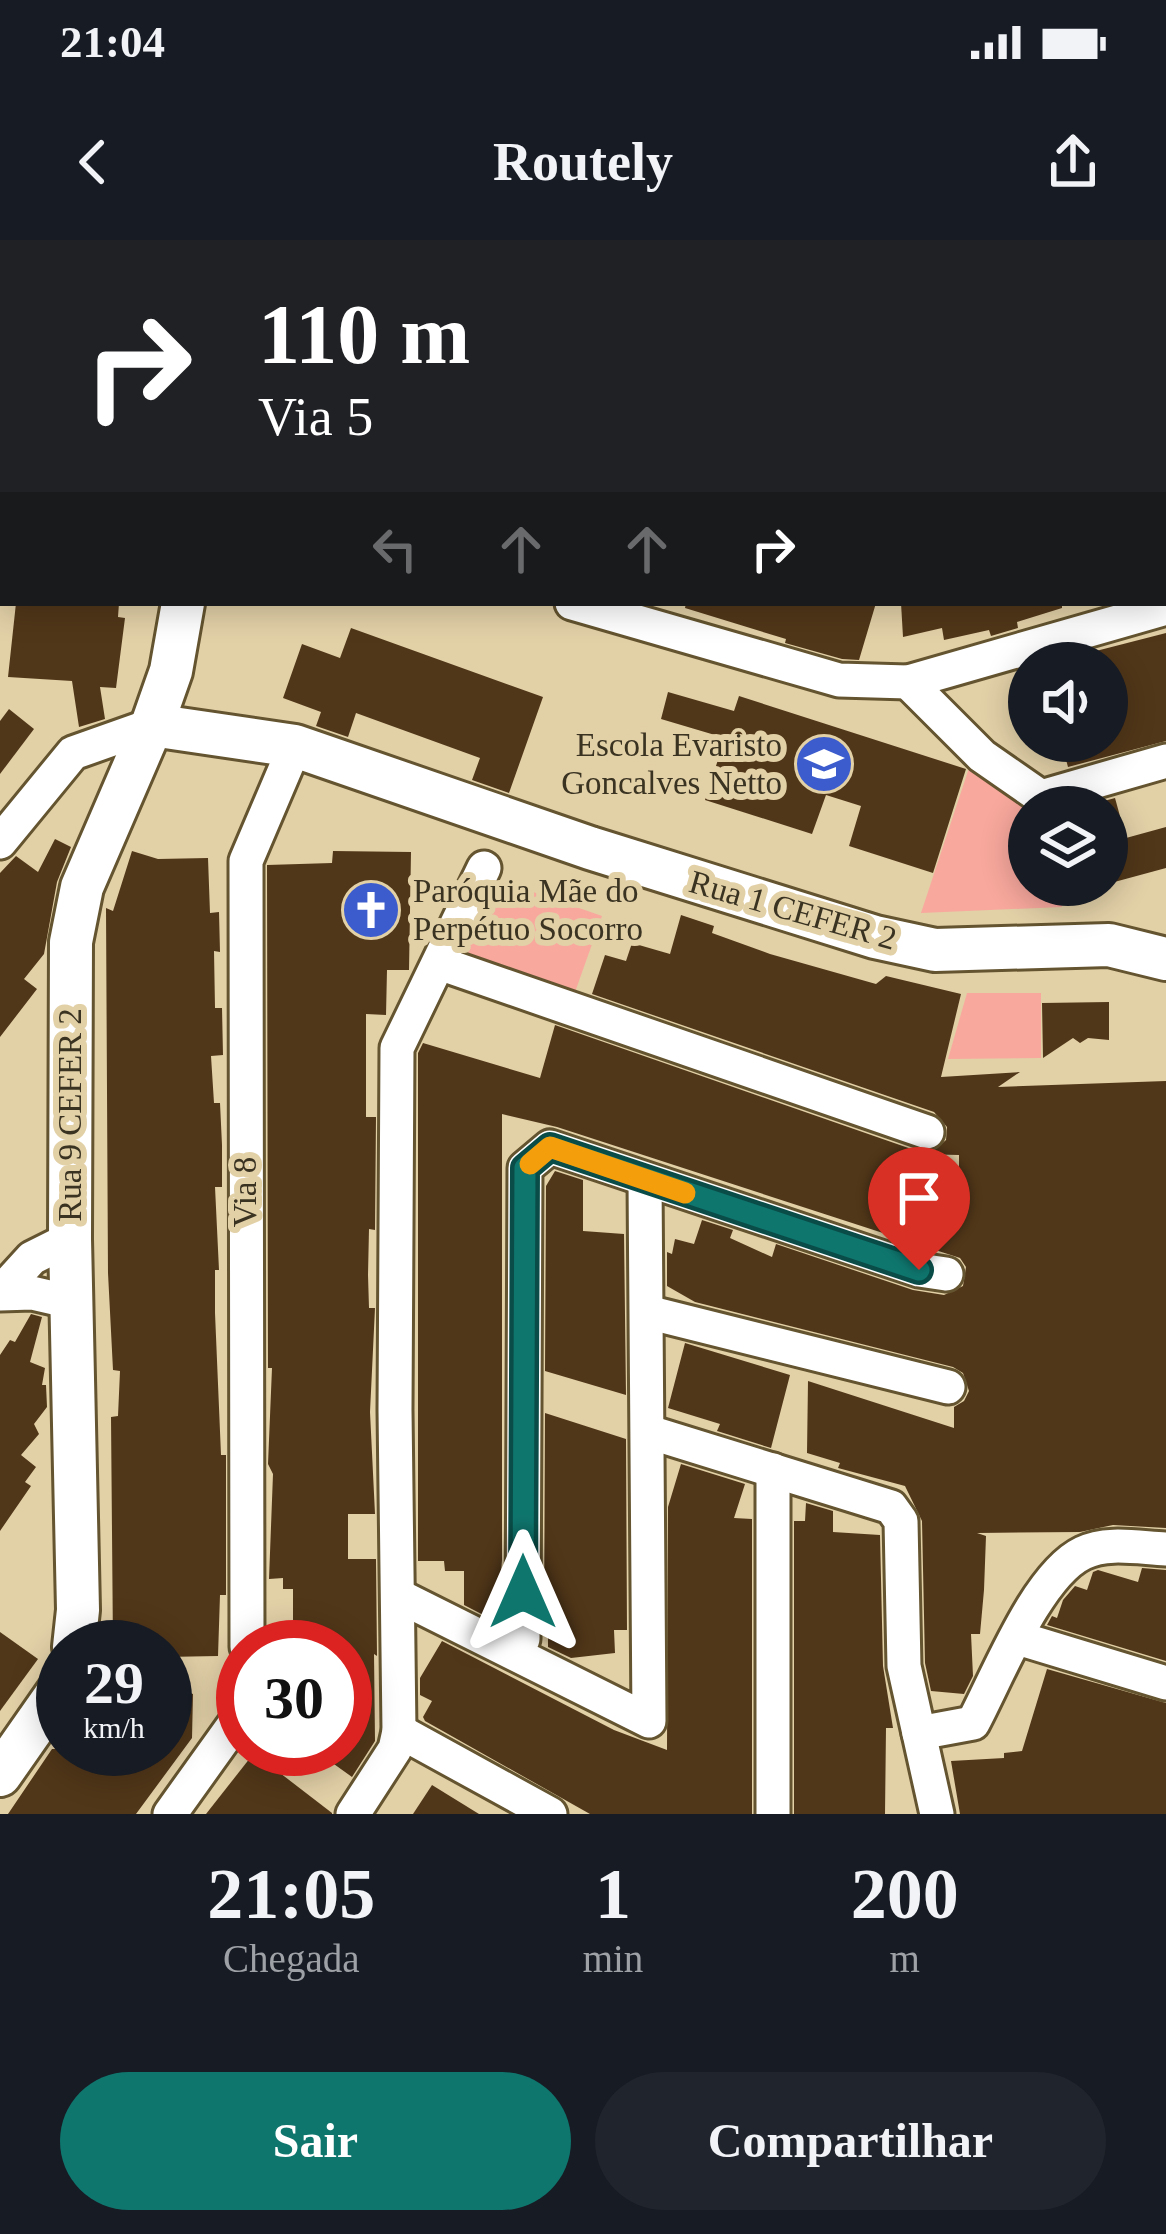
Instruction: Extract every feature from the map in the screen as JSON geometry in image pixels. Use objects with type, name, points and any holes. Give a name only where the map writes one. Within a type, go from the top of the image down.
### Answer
[{"type":"street","name":"Rua 9 CEFER 2","points":[[77,1620],[71,942],[82,887],[170,671],[182,606]]},
{"type":"street","points":[[582,606],[839,680],[908,682],[1166,608]]},
{"type":"street","points":[[908,682],[982,756],[1041,797],[1166,761]]},
{"type":"street","name":"Rua 1 CEFER 2","points":[[152,724],[295,746],[590,848],[875,937],[935,950],[1109,945],[1166,959]]},
{"type":"street","points":[[0,842],[73,752],[152,724]]},
{"type":"street","name":"Via 8","points":[[247,1620],[246,861],[295,746]]},
{"type":"street","points":[[353,1814],[395,1749],[399,1731],[394,1410],[397,1048],[484,868]]},
{"type":"street","points":[[440,963],[927,1132]]},
{"type":"street","points":[[523,1639],[525,1168],[550,1147],[919,1270],[946,1274]]},
{"type":"street","points":[[399,1595],[650,1721],[645,1180]]},
{"type":"street","points":[[0,1294],[32,1258],[70,1239]]},
{"type":"street","points":[[0,1294],[32,1293],[71,1302]]},
{"type":"street","points":[[647,1312],[948,1387]]},
{"type":"street","points":[[649,1432],[891,1507],[901,1521],[904,1666],[937,1814]]},
{"type":"street","points":[[772,1470],[773,1814]]},
{"type":"street","points":[[919,1733],[973,1723],[1042,1586],[1061,1567],[1085,1551],[1111,1546],[1166,1549]]},
{"type":"street","points":[[1018,1638],[1166,1683]]},
{"type":"street","points":[[0,1775],[36,1724]]},
{"type":"street","points":[[399,1731],[550,1814]]},
{"type":"street","points":[[170,1814],[216,1750]]},
{"type":"shaded area","points":[[972,759],[1008,789],[1008,906],[1062,907],[921,913]]},
{"type":"shaded area","points":[[493,878],[602,916],[574,995],[466,957]]},
{"type":"shaded area","points":[[967,993],[1041,993],[1041,1058],[948,1059]]},
{"type":"building","points":[[16,606],[119,606],[118,617],[125,618],[116,688],[100,687],[105,719],[79,727],[72,681],[8,677]]},
{"type":"building","points":[[875,606],[859,660],[785,643],[786,639],[685,608]]},
{"type":"building","points":[[901,606],[1062,606],[991,636],[989,630],[944,640],[942,628],[903,637]]},
{"type":"building","points":[[351,628],[543,697],[509,793],[472,780],[480,758],[356,713],[348,737],[316,726],[321,712],[283,698],[302,644],[340,658]]},
{"type":"building","points":[[1166,633],[1166,741],[1128,751],[1128,643]]},
{"type":"building","name":"Escola Evaristo Goncalves Netto","points":[[668,692],[734,711],[739,696],[966,769],[933,873],[849,846],[861,806],[826,795],[812,834],[705,800],[725,738],[661,719]]},
{"type":"building","points":[[9,709],[34,729],[0,774],[0,721]]},
{"type":"building","points":[[1166,827],[1166,868],[1128,878],[1128,837]]},
{"type":"building","points":[[55,839],[71,847],[57,882],[44,954],[24,979],[37,989],[0,1037],[0,873],[16,856],[38,872]]},
{"type":"building","points":[[132,851],[158,859],[208,858],[210,913],[219,912],[215,1008],[222,1008],[223,1055],[211,1056],[222,1145],[222,1187],[215,1187],[219,1270],[215,1270],[215,1313],[221,1455],[226,1455],[226,1595],[220,1595],[216,1656],[192,1656],[192,1620],[113,1620],[111,1417],[118,1416],[120,1371],[113,1370],[108,1273],[106,908],[113,911]]},
{"type":"building","points":[[333,851],[411,852],[409,970],[387,970],[386,1015],[366,1014],[366,1117],[376,1117],[375,1230],[369,1229],[368,1275],[369,1308],[375,1308],[370,1412],[375,1514],[348,1514],[348,1559],[376,1559],[372,1746],[372,1620],[293,1620],[293,1589],[283,1589],[283,1578],[269,1579],[273,1474],[268,1464],[272,1368],[268,1368],[267,865],[332,863]]},
{"type":"building","points":[[681,915],[714,926],[712,933],[770,954],[876,984],[886,976],[961,994],[941,1077],[1020,1072],[998,1087],[1166,1081],[1166,1528],[1113,1525],[1080,1532],[977,1533],[986,1536],[984,1590],[980,1634],[971,1634],[973,1676],[964,1694],[931,1691],[925,1663],[922,1521],[905,1486],[838,1468],[840,1463],[807,1453],[808,1381],[954,1428],[954,1407],[969,1391],[963,1373],[695,1302],[667,1286],[667,1252],[672,1254],[675,1239],[694,1244],[702,1220],[733,1230],[730,1238],[772,1257],[776,1244],[913,1290],[944,1295],[963,1286],[966,1267],[960,1258],[557,1127],[502,1114],[502,1560],[497,1622],[464,1605],[464,1571],[445,1571],[444,1561],[418,1561],[418,1053],[423,1043],[540,1078],[555,1025],[920,1152],[932,1152],[946,1140],[947,1127],[934,1112],[592,994],[605,955],[626,961],[632,943],[670,954]],"holes":[[[916,1154],[959,1155],[959,1214],[901,1201]]]},
{"type":"building","points":[[1109,1002],[1109,1040],[1088,1038],[1080,1043],[1073,1038],[1043,1058],[1042,1003]]},
{"type":"building","points":[[555,1171],[583,1180],[583,1231],[624,1234],[626,1395],[545,1371],[546,1186]]},
{"type":"building","points":[[31,1314],[42,1317],[30,1362],[45,1368],[42,1385],[46,1385],[47,1407],[34,1424],[39,1434],[21,1455],[36,1467],[25,1482],[31,1486],[0,1531],[0,1355],[10,1340],[15,1342]]},
{"type":"building","points":[[685,1343],[790,1375],[771,1448],[717,1431],[720,1424],[668,1408]]},
{"type":"building","points":[[545,1413],[626,1439],[627,1630],[614,1630],[615,1653],[571,1658],[548,1647],[548,1631],[544,1632]]},
{"type":"building","points":[[681,1464],[745,1484],[734,1518],[752,1519],[752,1814],[590,1814],[425,1721],[432,1701],[420,1695],[420,1678],[442,1641],[614,1730],[667,1750],[668,1507]]},
{"type":"building","points":[[806,1503],[833,1511],[833,1532],[880,1535],[883,1666],[893,1728],[886,1728],[885,1814],[794,1814],[794,1521],[805,1521]]},
{"type":"building","points":[[1142,1568],[1166,1570],[1166,1661],[1047,1625],[1052,1616],[1057,1618],[1075,1586],[1087,1590],[1093,1572],[1138,1582]]},
{"type":"building","points":[[0,1632],[36,1662],[0,1711]]},
{"type":"building","points":[[1047,1669],[1166,1703],[1166,1814],[960,1814],[951,1761],[1004,1758],[1004,1753],[1022,1751]]},
{"type":"building","points":[[36,1773],[164,1776],[136,1814],[8,1814]]},
{"type":"building","points":[[236,1776],[284,1776],[332,1813],[332,1814],[206,1814]]},
{"type":"building","points":[[432,1785],[479,1814],[413,1814]]},
{"type":"slow traffic","points":[[530,1164],[550,1147],[685,1193]]},
{"type":"place","name":"Escola Evaristo Goncalves Netto","points":[[824,764]]},
{"type":"place","name":"Paróquia Mãe do Perpétuo Socorro","points":[[371,910]]},
{"type":"route","points":[[523,1592],[525,1168],[550,1147],[919,1270]]}]
